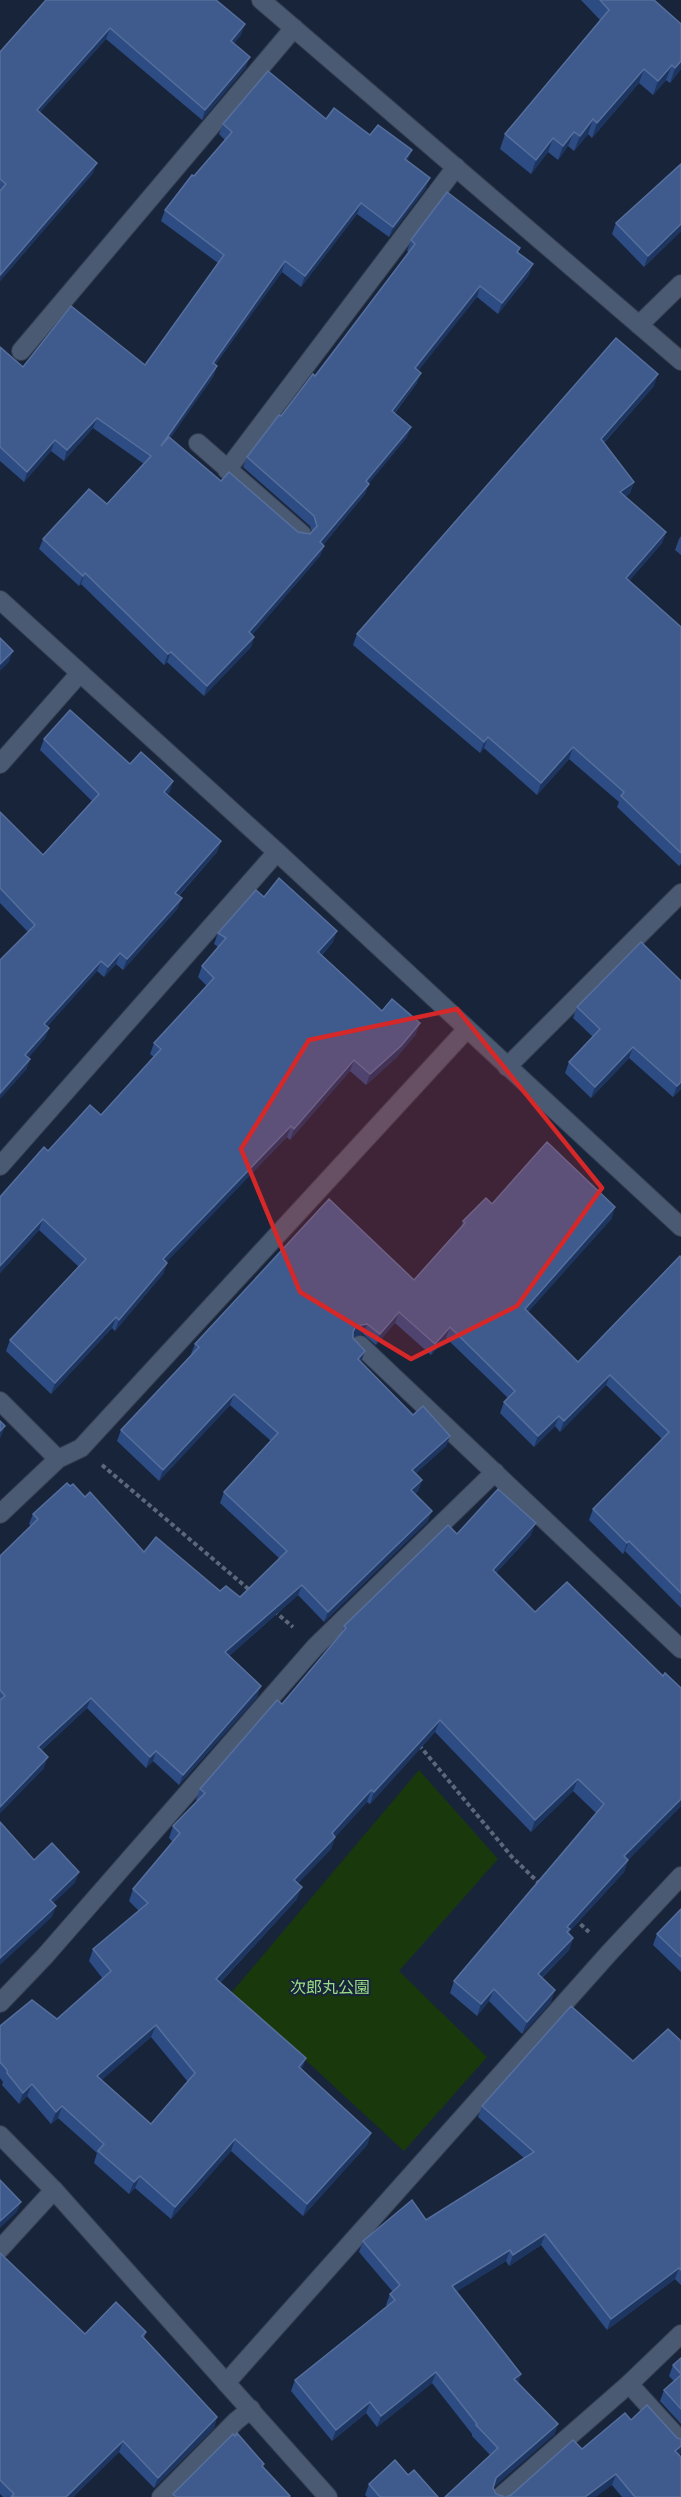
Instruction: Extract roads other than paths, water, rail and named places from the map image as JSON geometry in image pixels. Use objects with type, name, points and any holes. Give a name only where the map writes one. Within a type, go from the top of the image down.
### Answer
[{"type":"street","points":[[261,0],[681,361]]},
{"type":"street","points":[[21,351],[294,28]]},
{"type":"street","points":[[227,470],[456,166]]},
{"type":"street","points":[[639,325],[681,284]]},
{"type":"street","points":[[198,443],[302,534]]},
{"type":"street","points":[[0,600],[277,852],[681,1227]]},
{"type":"street","points":[[0,764],[80,674]]},
{"type":"street","points":[[0,1166],[277,852]]},
{"type":"street","points":[[507,1067],[681,893]]},
{"type":"street","points":[[0,1514],[58,1458],[81,1448],[467,1029]]},
{"type":"street","points":[[360,1346],[681,1649]]},
{"type":"street","points":[[0,1401],[58,1458]]},
{"type":"street","points":[[0,2003],[45,1956],[315,1647],[495,1472]]},
{"type":"street","points":[[226,2383],[610,1952],[681,1876]]},
{"type":"street","points":[[0,2135],[54,2190],[328,2497]]},
{"type":"street","points":[[0,2249],[54,2190]]},
{"type":"street","points":[[500,2497],[629,2384],[681,2334]]},
{"type":"street","points":[[629,2384],[681,2441]]},
{"type":"street","points":[[161,2497],[236,2421],[251,2409]]},
{"type":"park label","name":"次郎丸公園","points":[[330,1986]]}]
